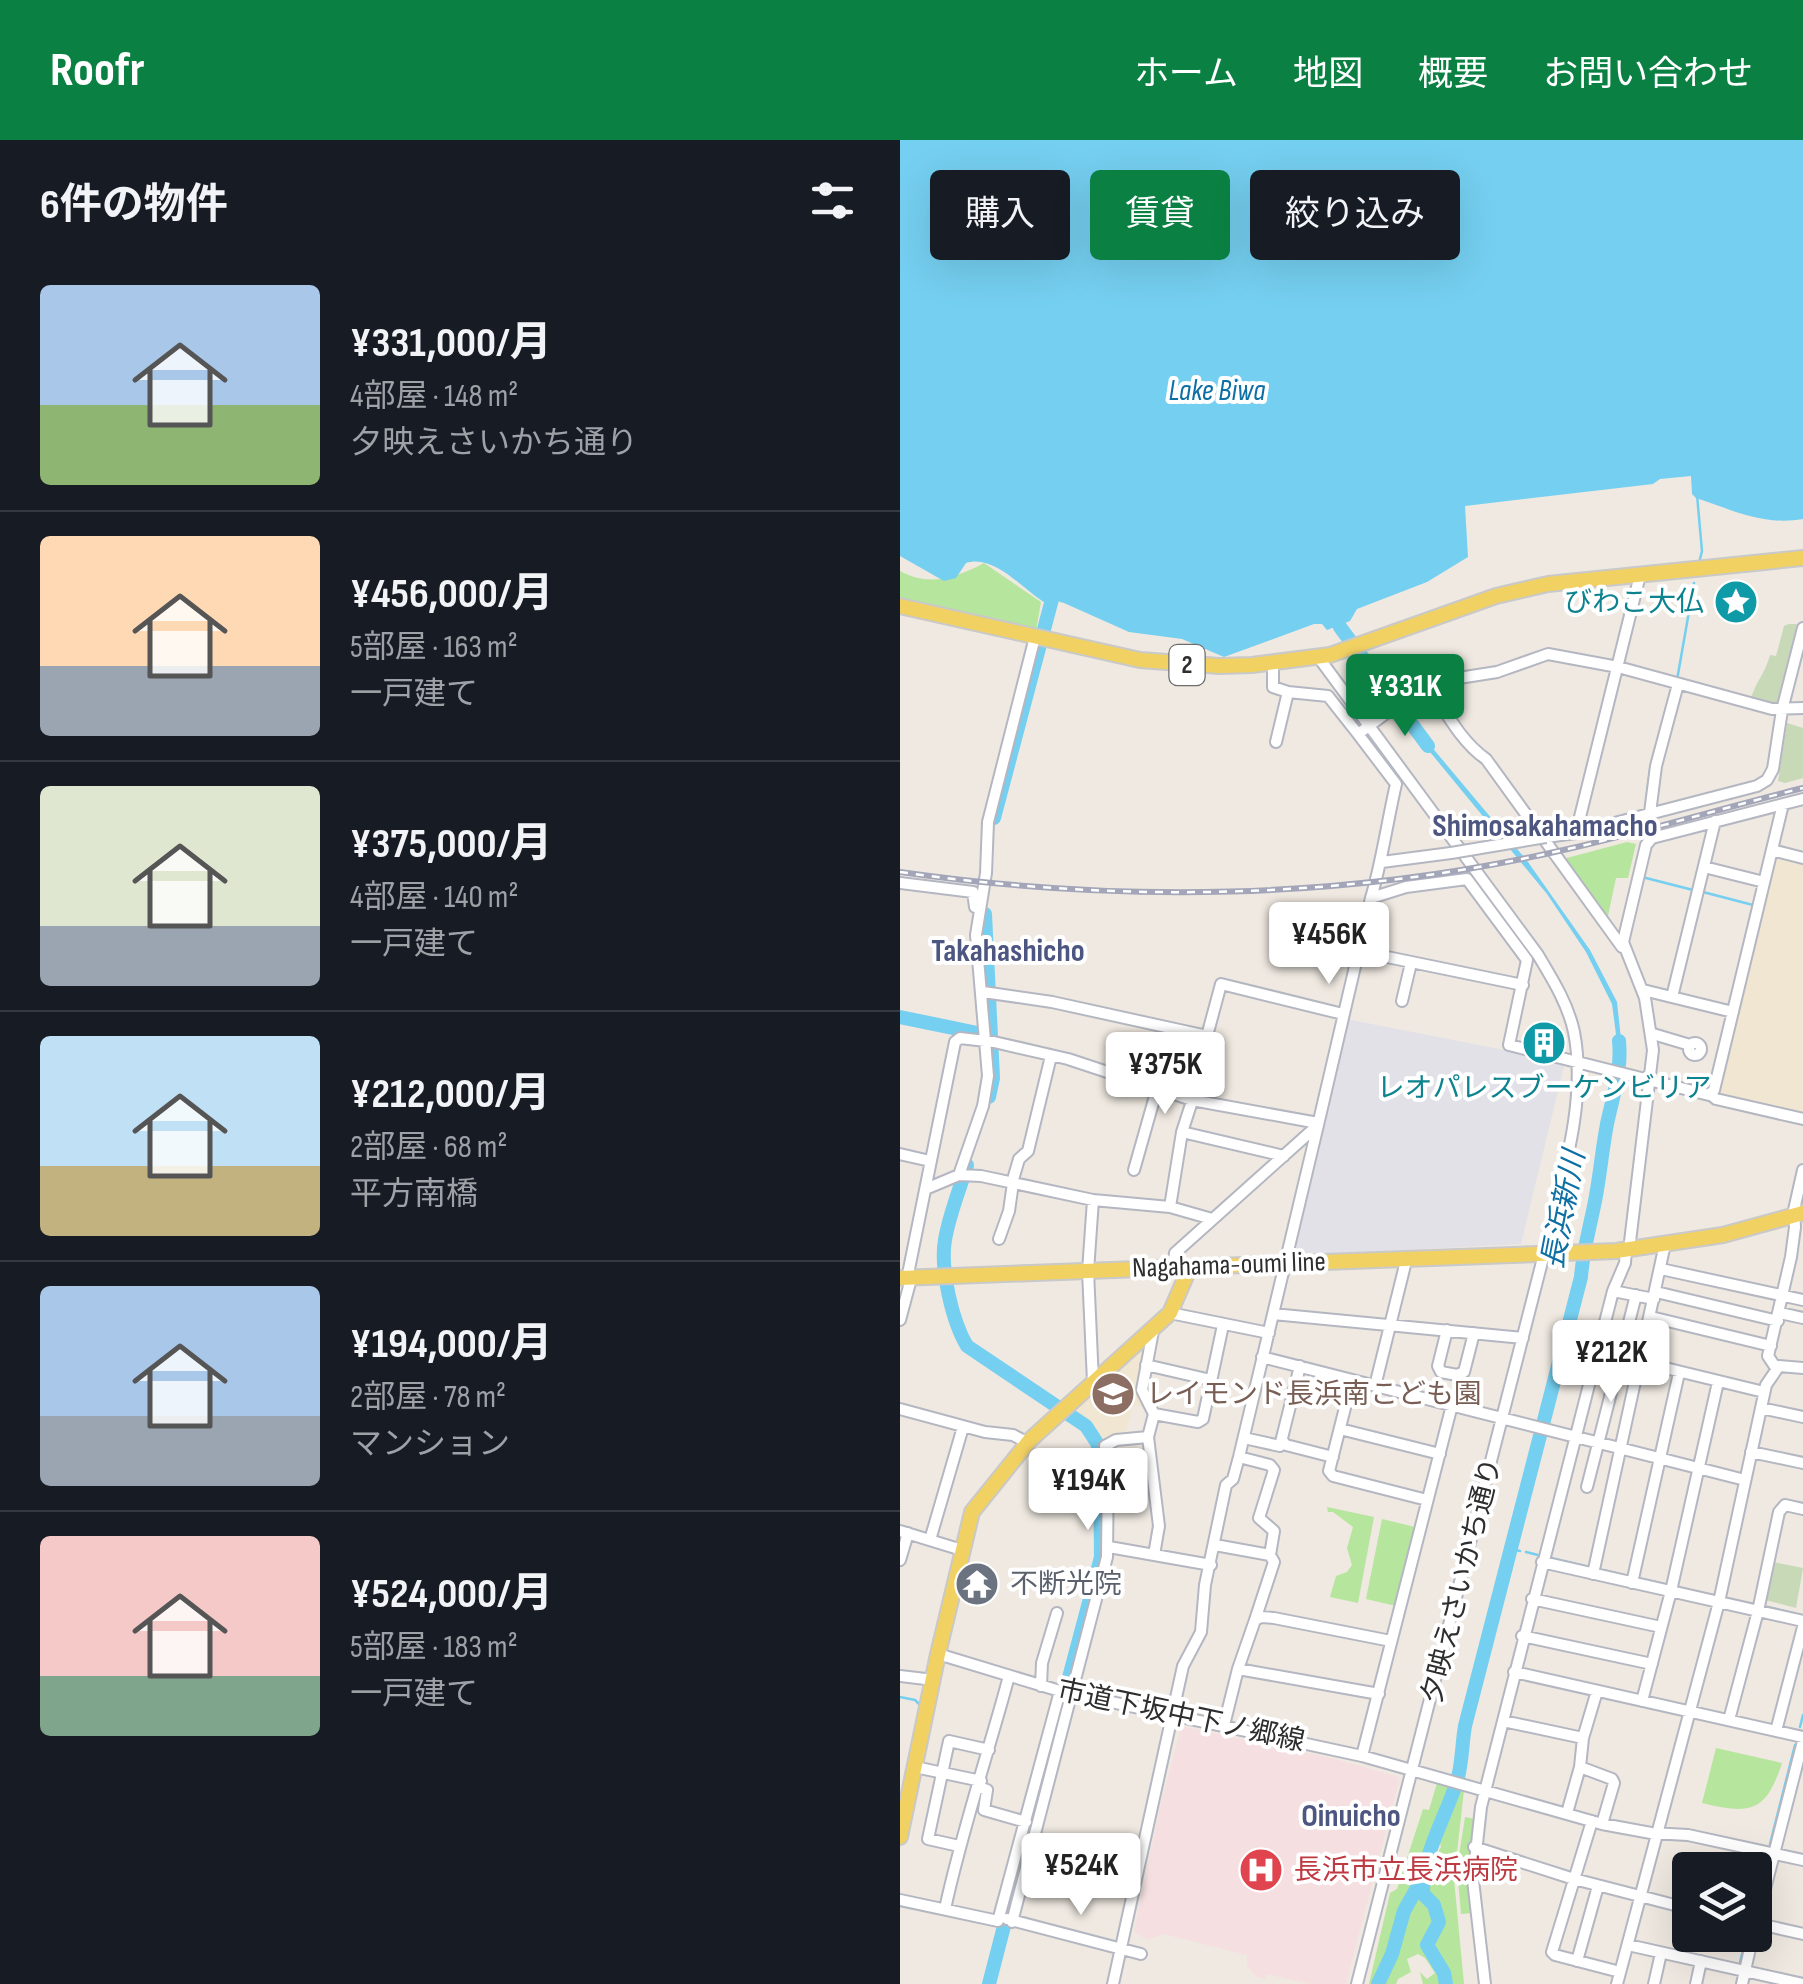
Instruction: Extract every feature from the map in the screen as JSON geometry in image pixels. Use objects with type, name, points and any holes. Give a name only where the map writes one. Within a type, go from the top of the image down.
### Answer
[{"type":"main road","name":"2","points":[[900,606],[1122,657],[1219,666],[1324,656],[1496,596],[1548,584],[1803,558]]},
{"type":"main road","name":"Nagahama-oumi line","points":[[906,1278],[1088,1271],[1174,1260],[1190,1267],[1624,1250],[1722,1235],[1799,1214]]},
{"type":"main road","points":[[900,1837],[972,1512],[1028,1442],[1170,1313],[1190,1267]]},
{"type":"street","points":[[1576,833],[1640,575]]},
{"type":"street","points":[[1382,862],[1576,833],[1763,784],[1773,770],[1782,710],[1803,628]]},
{"type":"street","points":[[976,936],[992,806],[1039,638]]},
{"type":"street","points":[[1358,734],[1425,685],[1498,672],[1548,654],[1618,667],[1782,710],[1803,708]]},
{"type":"street","name":"夕映えさいかち通り","points":[[1324,656],[1375,722],[1538,955],[1561,993],[1583,1062],[1551,1253],[1523,1338],[1509,1420],[1419,1772],[1357,1984]]},
{"type":"street","points":[[1112,1984],[1183,1666],[1199,1641],[1226,1485],[1233,1479],[1287,1262],[1382,862],[1382,844],[1396,784],[1328,696],[1272,687],[1273,662]]},
{"type":"street","points":[[1650,814],[1656,766],[1678,684]]},
{"type":"street","points":[[1425,685],[1473,750],[1486,759],[1625,951],[1643,990],[1653,1034],[1624,1250],[1626,1263],[1612,1291],[1572,1436],[1503,1720],[1482,1789],[1473,1880],[1485,1984]]},
{"type":"street","points":[[1276,742],[1288,692]]},
{"type":"street","points":[[1625,951],[1624,940],[1652,838],[1803,799]]},
{"type":"street","points":[[1710,1094],[1783,804]]},
{"type":"street","points":[[1672,997],[1715,821]]},
{"type":"street","points":[[1772,850],[1803,858]]},
{"type":"street","points":[[1704,867],[1764,882]]},
{"type":"street","points":[[1371,898],[1406,888],[1468,879],[1527,960],[1508,1045],[1803,1119]]},
{"type":"street","points":[[900,883],[973,892],[976,936],[987,991],[988,1076],[963,1176]]},
{"type":"street","points":[[1358,951],[1523,985]]},
{"type":"street","points":[[1402,1001],[1410,963]]},
{"type":"street","points":[[1170,1207],[1182,1132],[1220,984],[1343,1014]]},
{"type":"street","points":[[1643,990],[1733,1012]]},
{"type":"street","points":[[987,991],[1207,1036]]},
{"type":"street","points":[[1653,1034],[1690,1045]]},
{"type":"street","points":[[900,1320],[955,1042],[960,1038],[988,1040],[1073,1060],[1192,1100],[1318,1124]]},
{"type":"street","points":[[999,1239],[1009,1212],[1019,1159],[1028,1151],[1051,1056]]},
{"type":"street","points":[[1134,1170],[1156,1089]]},
{"type":"street","points":[[1174,1260],[1212,1219],[1318,1124]]},
{"type":"street","points":[[1182,1132],[1284,1156]]},
{"type":"street","points":[[900,1154],[930,1161]]},
{"type":"street","points":[[1776,1368],[1769,1360],[1783,1296],[1797,1259],[1803,1170]]},
{"type":"street","points":[[928,1188],[963,1176],[1093,1200],[1170,1207],[1212,1219]]},
{"type":"street","points":[[1093,1200],[1088,1271],[1093,1382]]},
{"type":"street","points":[[1593,1574],[1665,1244]]},
{"type":"street","points":[[1375,1386],[1407,1257]]},
{"type":"street","points":[[1661,1269],[1803,1300]]},
{"type":"street","points":[[1612,1291],[1803,1318]]},
{"type":"street","points":[[1587,1487],[1636,1295]]},
{"type":"street","points":[[1170,1313],[1269,1333]]},
{"type":"street","points":[[1273,1314],[1523,1338]]},
{"type":"street","points":[[1651,1316],[1771,1346]]},
{"type":"street","points":[[1154,1414],[1198,1422],[1203,1419],[1223,1325]]},
{"type":"street","points":[[1153,1330],[1142,1390],[1154,1414],[1148,1436],[1159,1526],[1154,1555]]},
{"type":"street","points":[[1447,1330],[1438,1366],[1441,1372],[1458,1376],[1464,1372],[1474,1333]]},
{"type":"street","points":[[1262,1357],[1745,1480]]},
{"type":"street","points":[[1620,1357],[1764,1392]]},
{"type":"street","points":[[1580,1767],[1612,1779],[1574,1879],[1552,1952],[1619,1978],[1719,1602],[1764,1392],[1776,1368],[1788,1364],[1803,1368]]},
{"type":"street","points":[[1146,1366],[1211,1380]]},
{"type":"street","points":[[1244,1438],[1280,1446],[1300,1366]]},
{"type":"street","points":[[1632,1582],[1679,1373]]},
{"type":"street","points":[[1352,1380],[1329,1471],[1333,1476],[1428,1500]]},
{"type":"street","points":[[1642,1701],[1718,1382]]},
{"type":"street","points":[[1362,1756],[1452,1405]]},
{"type":"street","points":[[1761,1408],[1803,1417]]},
{"type":"street","points":[[900,1409],[1013,1435],[1028,1442]]},
{"type":"street","points":[[930,1540],[964,1426]]},
{"type":"street","points":[[1340,1429],[1440,1454]]},
{"type":"street","points":[[1007,1918],[1026,1822],[1108,1547],[1108,1462],[1104,1446],[1116,1440],[1148,1436]]},
{"type":"street","points":[[1282,1440],[1286,1445],[1332,1457]]},
{"type":"street","points":[[1752,1452],[1803,1463]]},
{"type":"street","points":[[1224,1725],[1238,1669],[1274,1562],[1270,1555],[1274,1531],[1259,1518],[1274,1470],[1270,1465],[1239,1457]]},
{"type":"street","points":[[1730,1720],[1779,1512],[1786,1505],[1803,1509]]},
{"type":"street","points":[[900,1560],[904,1532],[962,1550]]},
{"type":"street","points":[[1215,1545],[1270,1555]]},
{"type":"street","points":[[1108,1547],[1211,1566]]},
{"type":"street","points":[[1542,1562],[1803,1624],[1776,1731]]},
{"type":"street","points":[[1532,1599],[1661,1627]]},
{"type":"street","points":[[1041,1686],[1042,1663],[1057,1613]]},
{"type":"street","points":[[1254,1620],[1274,1618],[1391,1640]]},
{"type":"street","points":[[1522,1636],[1652,1664]]},
{"type":"street","name":"市道下坂中下ノ郷線","points":[[938,1654],[1066,1693],[1362,1756],[1482,1789]]},
{"type":"street","points":[[1238,1669],[1379,1694]]},
{"type":"street","points":[[1514,1672],[1803,1739],[1772,1862]]},
{"type":"street","points":[[900,1676],[934,1680]]},
{"type":"street","points":[[945,1909],[959,1846],[1009,1676]]},
{"type":"street","points":[[1566,1813],[1597,1690]]},
{"type":"street","points":[[1007,1918],[1066,1693]]},
{"type":"street","points":[[1503,1720],[1582,1738]]},
{"type":"street","points":[[959,1846],[928,1838],[948,1740],[989,1750]]},
{"type":"street","points":[[915,1767],[980,1784],[988,1790],[984,1810],[1026,1822]]},
{"type":"street","points":[[1482,1789],[1597,1822],[1688,1835],[1803,1860]]},
{"type":"street","points":[[1474,1846],[1574,1879],[1672,1904]]},
{"type":"street","points":[[1577,1961],[1598,1886]]},
{"type":"street","points":[[900,1900],[998,1921],[1007,1918],[1141,1954]]},
{"type":"street","points":[[1772,1929],[1803,1934]]},
{"type":"street","points":[[1628,1945],[1803,1984]]},
{"type":"street","points":[[1742,1984],[1749,1952]]},
{"type":"street","points":[[1654,1984],[1661,1953]]},
{"type":"street","points":[[1696,1984],[1701,1961]]},
{"type":"shaded area","points":[[1776,858],[1803,864],[1803,1113],[1716,1093]]},
{"type":"shaded area","points":[[1346,1019],[1565,1062],[1521,1244],[1292,1256]]},
{"type":"shaded area","name":"レイモンド長浜南こども園","points":[[1145,1344],[1137,1392],[1143,1406],[1133,1406],[1124,1436],[1103,1441],[1089,1421],[1072,1408]]},
{"type":"shaded area","name":"長浜市立長浜病院","points":[[1186,1727],[1331,1758],[1399,1780],[1346,1984],[1310,1984],[1267,1974],[1265,1979],[1257,1977],[1247,1965],[1247,1955],[1164,1934],[1147,1940],[1134,1932],[1160,1807],[1180,1731]]},
{"type":"green space","points":[[984,563],[1041,602],[1036,631],[900,598],[900,571],[921,579],[942,579]]},
{"type":"green space","points":[[1797,624],[1777,705],[1750,701],[1770,655],[1776,656],[1784,626]]},
{"type":"green space","points":[[1787,723],[1803,728],[1803,778],[1785,783],[1778,781]]},
{"type":"green space","points":[[1627,842],[1636,844],[1628,878],[1616,878],[1608,916],[1563,859]]},
{"type":"green space","points":[[1327,1507],[1374,1517],[1358,1603],[1330,1597],[1336,1576],[1352,1565],[1347,1548],[1353,1527],[1328,1512]]},
{"type":"green space","points":[[1382,1519],[1415,1527],[1396,1606],[1366,1599]]},
{"type":"green space","points":[[1773,1562],[1803,1568],[1796,1608],[1765,1600]]},
{"type":"green space","points":[[1716,1748],[1782,1763],[1763,1800],[1745,1809],[1702,1803]]},
{"type":"green space","points":[[1437,1783],[1452,1787],[1428,1841],[1423,1873],[1405,1901],[1391,1953],[1377,1984],[1369,1984],[1390,1893],[1397,1889],[1423,1809],[1429,1810]]},
{"type":"green space","points":[[1457,1788],[1464,1790],[1454,1879],[1464,1984],[1448,1984],[1446,1972],[1429,1943],[1443,1917],[1424,1892],[1429,1867],[1441,1847],[1438,1834],[1445,1814],[1452,1811]]},
{"type":"green space","points":[[1465,1817],[1475,1819],[1468,1873],[1472,1913],[1461,1914],[1457,1868]]},
{"type":"green space","points":[[1421,1881],[1423,1896],[1436,1914],[1425,1944],[1442,1974],[1443,1984],[1423,1984],[1420,1972],[1427,1979],[1435,1973],[1418,1954],[1407,1959],[1411,1972],[1396,1984],[1380,1984],[1408,1906]]},
{"type":"water","name":"Lake Biwa","points":[[900,140],[1803,140],[1803,519],[1761,519],[1696,498],[1692,494],[1691,476],[1465,506],[1468,557],[1427,582],[1357,609],[1350,621],[1327,630],[1322,624],[1314,624],[1224,657],[1182,639],[1129,632],[1064,603],[1057,601],[1051,606],[988,564],[966,563],[956,578],[944,581],[900,556]]},
{"type":"water","points":[[1420,733],[1528,862],[1590,950],[1617,1002],[1623,1058],[1619,1057],[1612,1004],[1586,952],[1547,894],[1416,735]]},
{"type":"waterway","points":[[1697,495],[1700,559]]},
{"type":"waterway","points":[[1677,680],[1694,583]]},
{"type":"waterway","points":[[994,818],[1055,588]]},
{"type":"waterway","name":"長浜新川","points":[[1334,613],[1340,627],[1428,746]]},
{"type":"waterway","points":[[1646,802],[1650,770]]},
{"type":"waterway","points":[[1642,877],[1693,890]]},
{"type":"waterway","points":[[1703,892],[1753,905]]},
{"type":"waterway","points":[[985,914],[993,1078],[989,1097]]},
{"type":"waterway","points":[[900,1017],[987,1035]]},
{"type":"waterway","name":"長浜新川","points":[[1446,1984],[1444,1973],[1427,1945],[1439,1922],[1434,1905],[1423,1894],[1426,1865],[1459,1775],[1465,1726],[1581,1277],[1618,1073],[1619,1041]]},
{"type":"waterway","points":[[967,1165],[949,1221],[944,1252],[949,1294],[967,1346],[1086,1426],[1100,1454],[1101,1557],[1067,1685]]},
{"type":"waterway","points":[[1511,1549],[1520,1551]]},
{"type":"waterway","points":[[1526,1552],[1538,1555]]},
{"type":"waterway","points":[[1551,1558],[1585,1566]]},
{"type":"waterway","points":[[1603,1570],[1619,1574]]},
{"type":"waterway","points":[[1642,1579],[1664,1584]]},
{"type":"waterway","points":[[1681,1588],[1705,1594]]},
{"type":"waterway","points":[[1729,1599],[1752,1604]]},
{"type":"waterway","points":[[1767,1607],[1797,1614]]},
{"type":"waterway","points":[[900,1697],[915,1700],[921,1706]]},
{"type":"waterway","points":[[1800,1727],[1803,1715]]},
{"type":"waterway","points":[[989,1984],[1058,1718]]},
{"type":"waterway","points":[[1770,1844],[1795,1745]]},
{"type":"waterway","points":[[1378,1984],[1392,1954],[1404,1911],[1422,1879]]},
{"type":"waterway","points":[[1740,1962],[1743,1952]]},
{"type":"railway","points":[[900,872],[1065,889],[1148,892],[1313,887],[1396,879],[1559,851],[1803,788]]},
{"type":"place","name":"びわこ大仏","points":[[1736,602]]},
{"type":"place","name":"レオパレスブーケンビリア","points":[[1544,1043]]},
{"type":"place","name":"レイモンド長浜南こども園","points":[[1113,1394]]},
{"type":"place","name":"不断光院","points":[[977,1584]]},
{"type":"place","name":"長浜市立長浜病院","points":[[1261,1870]]},
{"type":"district","name":"Shimosakahamacho","points":[[1545,826]]},
{"type":"district","name":"Takahashicho","points":[[1008,951]]},
{"type":"district","name":"Oinuicho","points":[[1351,1816]]}]
